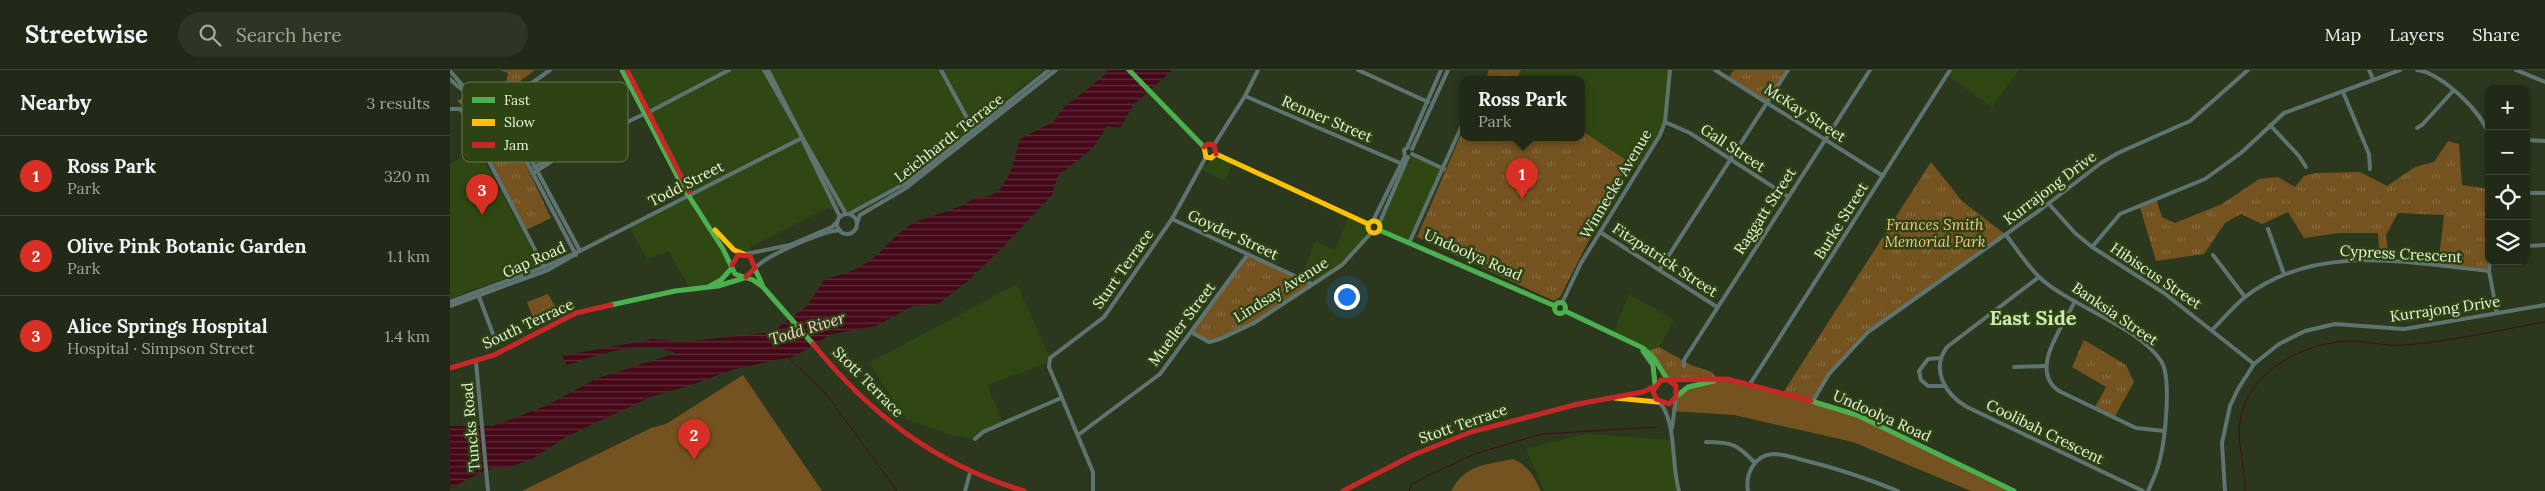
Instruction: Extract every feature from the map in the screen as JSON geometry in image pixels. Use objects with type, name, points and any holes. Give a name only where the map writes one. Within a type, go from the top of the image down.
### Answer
[{"type":"main road","points":[[622,70],[647,113],[689,194],[703,217],[724,249],[735,274],[745,277],[755,268],[753,258],[727,244],[703,217]]},
{"type":"main road","points":[[628,70],[647,113]]},
{"type":"main road","points":[[1129,70],[1204,147],[1203,151],[1206,157],[1211,158],[1216,154]]},
{"type":"main road","points":[[1204,147],[1208,144],[1214,145],[1216,154]]},
{"type":"main road","points":[[1216,154],[1370,223],[1371,233]]},
{"type":"main road","name":"Undoolya Road","points":[[1370,223],[1555,306],[1558,313],[1565,311]]},
{"type":"main road","points":[[1371,233],[1379,227]]},
{"type":"main road","points":[[732,268],[735,258],[745,254]]},
{"type":"main road","name":"South Terrace","points":[[705,288],[721,280],[732,268]]},
{"type":"main road","name":"Stott Terrace","points":[[755,268],[766,291]]},
{"type":"main road","name":"South Terrace","points":[[450,368],[476,362],[507,350],[576,313],[675,291],[705,288],[745,277]]},
{"type":"main road","name":"Stott Terrace","points":[[745,277],[756,281],[766,291],[826,359],[888,422],[932,453],[970,473],[1024,491]]},
{"type":"main road","points":[[1555,306],[1562,303],[1565,311],[1633,343],[1650,354],[1668,380],[1676,386],[1676,397]]},
{"type":"main road","points":[[1633,343],[1653,365],[1655,373],[1653,395],[1660,403]]},
{"type":"main road","name":"Undoolya Road","points":[[1654,386],[1661,380],[1715,378],[1750,384],[1812,401],[1857,415],[2014,491]]},
{"type":"main road","name":"Undoolya Road","points":[[1660,403],[1669,404],[1682,390],[1697,384],[1735,381]]},
{"type":"main road","name":"Stott Terrace","points":[[1343,491],[1413,454],[1454,438],[1509,421],[1599,399],[1646,391],[1654,386]]},
{"type":"main road","name":"Stott Terrace","points":[[1599,399],[1640,399],[1660,403]]},
{"type":"street","points":[[534,82],[550,70]]},
{"type":"street","points":[[628,122],[729,70]]},
{"type":"street","points":[[755,268],[773,255],[814,237],[840,230],[850,233],[855,230],[857,223],[855,218],[847,214],[764,70]]},
{"type":"street","points":[[768,70],[839,219],[840,230]]},
{"type":"street","points":[[941,70],[974,130]]},
{"type":"street","name":"Leichhardt Terrace","points":[[847,214],[904,185],[1049,70]]},
{"type":"street","name":"Leichhardt Terrace","points":[[857,223],[860,215],[906,188],[974,130],[1056,70]]},
{"type":"street","points":[[1214,145],[1245,96],[1258,70]]},
{"type":"street","points":[[1358,70],[1432,104]]},
{"type":"street","points":[[1410,151],[1427,101],[1441,70]]},
{"type":"street","points":[[1370,223],[1400,162],[1410,151],[1448,70]]},
{"type":"street","name":"Winnecke Avenue","points":[[1562,303],[1581,263],[1654,148],[1665,122],[1670,70]]},
{"type":"street","name":"McKay Street","points":[[1715,70],[1883,176]]},
{"type":"street","points":[[1660,269],[1788,70]]},
{"type":"street","name":"Raggatt Street","points":[[1684,366],[1684,360],[1717,307],[1870,70]]},
{"type":"street","name":"Burke Street","points":[[1750,384],[1950,70]]},
{"type":"street","name":"Kurrajong Drive","points":[[1812,401],[1829,374],[1868,332],[2006,235],[2116,154],[2190,121],[2248,70]]},
{"type":"street","points":[[2370,70],[2373,79]]},
{"type":"street","points":[[2092,247],[2120,214],[2205,179],[2241,153],[2270,125],[2296,107],[2343,92],[2400,70]]},
{"type":"street","points":[[2417,70],[2437,78],[2453,91],[2481,117],[2486,130]]},
{"type":"street","points":[[2516,70],[2545,82]]},
{"type":"street","points":[[450,71],[462,85]]},
{"type":"street","points":[[450,79],[462,91]]},
{"type":"street","points":[[2417,128],[2422,126],[2453,91]]},
{"type":"street","points":[[2343,92],[2369,154],[2370,169]]},
{"type":"street","name":"Renner Street","points":[[1245,96],[1400,162]]},
{"type":"street","points":[[450,109],[460,109],[462,111]]},
{"type":"street","name":"Gall Street","points":[[1665,122],[1690,133],[1787,196]]},
{"type":"street","points":[[2270,125],[2299,156],[2306,167]]},
{"type":"street","points":[[1410,241],[1460,130]]},
{"type":"street","name":"Todd Street","points":[[580,251],[802,138]]},
{"type":"street","points":[[2530,140],[2545,140]]},
{"type":"street","points":[[1379,227],[1406,156],[1404,150],[1410,151],[1444,169]]},
{"type":"street","name":"Sturt Terrace","points":[[1093,491],[1093,472],[1049,367],[1050,358],[1104,317],[1172,219],[1206,157]]},
{"type":"street","points":[[490,162],[544,268]]},
{"type":"street","points":[[529,162],[580,251]]},
{"type":"street","points":[[530,162],[575,254]]},
{"type":"street","points":[[534,170],[549,162]]},
{"type":"street","points":[[2530,193],[2545,192]]},
{"type":"street","name":"Hibiscus Street","points":[[2048,204],[2075,233],[2092,247],[2164,292],[2213,329],[2254,364]]},
{"type":"street","points":[[745,254],[790,245],[832,227],[847,214]]},
{"type":"street","name":"Goyder Street","points":[[1172,219],[1312,284]]},
{"type":"street","points":[[2268,229],[2284,274]]},
{"type":"street","name":"Fitzpatrick Street","points":[[1600,232],[1717,307]]},
{"type":"street","name":"Lindsay Avenue","points":[[1192,332],[1209,342],[1220,339],[1254,323],[1342,265],[1371,233]]},
{"type":"street","name":"Banksia Street","points":[[2006,235],[2039,277],[2132,335],[2151,350],[2162,362],[2167,382],[2164,431],[2158,468],[2148,491]]},
{"type":"street","points":[[2530,246],[2545,245]]},
{"type":"street","name":"Gap Road","points":[[478,293],[548,270],[580,251]]},
{"type":"street","name":"Gap Road","points":[[450,302],[544,268],[575,254]]},
{"type":"street","name":"Mueller Street","points":[[1078,435],[1160,374],[1248,254]]},
{"type":"street","points":[[2213,255],[2245,297]]},
{"type":"street","name":"Cypress Crescent","points":[[2213,329],[2245,297],[2284,274],[2320,262],[2357,259],[2489,270]]},
{"type":"street","points":[[2490,265],[2497,313]]},
{"type":"street","name":"Coolibah Crescent","points":[[2039,277],[1953,342],[1941,358],[1933,358],[1923,362],[1919,376],[1928,386],[1943,386],[1953,397],[1967,406],[2143,491]]},
{"type":"street","points":[[478,293],[496,342]]},
{"type":"street","name":"Gap Road","points":[[450,306],[465,298]]},
{"type":"street","points":[[2075,301],[2045,366],[2047,379],[2059,391],[2136,428],[2164,431]]},
{"type":"street","name":"Kurrajong Drive","points":[[2225,491],[2223,430],[2238,389],[2254,364],[2279,344],[2306,331],[2320,327],[2349,324],[2386,329],[2404,329],[2545,305]]},
{"type":"street","points":[[1941,358],[1940,368],[1943,386]]},
{"type":"street","name":"Tuncks Road","points":[[476,362],[488,491]]},
{"type":"street","points":[[2014,367],[2045,366]]},
{"type":"street","points":[[1671,440],[1676,397]]},
{"type":"street","points":[[974,439],[983,432],[1061,398]]},
{"type":"street","points":[[1660,403],[1667,415],[1679,491]]},
{"type":"street","points":[[1706,442],[1728,442],[1735,445],[1755,463]]},
{"type":"street","points":[[1748,491],[1748,478],[1755,463],[1767,455],[1782,455],[1846,470],[1898,491]]},
{"type":"street","points":[[965,491],[970,473]]},
{"type":"shaded area","points":[[627,70],[1043,70],[902,183],[850,212],[827,208],[750,247],[751,253],[744,254],[723,239],[706,220],[732,268],[713,285],[690,290],[669,251],[647,259],[628,225],[689,194]]},
{"type":"shaded area","points":[[1521,70],[1670,70],[1665,122],[1641,169],[1585,133],[1585,76],[1518,76]]},
{"type":"shaded area","points":[[1950,70],[2019,70],[1992,107],[1947,75]]},
{"type":"shaded area","points":[[1413,152],[1444,169],[1410,241],[1380,228],[1380,223],[1408,157]]},
{"type":"shaded area","points":[[462,158],[462,162],[485,162],[540,265],[450,299],[450,164]]},
{"type":"shaded area","points":[[1213,158],[1233,162],[1225,181],[1202,170]]},
{"type":"shaded area","points":[[1349,215],[1369,225],[1372,231],[1351,257],[1312,284],[1300,278],[1316,241],[1335,250]]},
{"type":"shaded area","points":[[1017,284],[1050,358],[1049,362],[987,385],[1003,423],[975,439],[951,435],[906,419],[869,363]]},
{"type":"shaded area","points":[[1629,294],[1674,320],[1659,347],[1647,351],[1613,334]]},
{"type":"shaded area","points":[[1586,434],[1671,440],[1679,491],[1544,491],[1526,449]]},
{"type":"green space","points":[[500,70],[535,70],[519,82],[506,82],[508,73]]},
{"type":"green space","points":[[1489,70],[1521,70],[1518,76],[1487,76]]},
{"type":"green space","points":[[1734,70],[1788,70],[1768,102],[1729,77]]},
{"type":"green space","points":[[462,99],[462,106],[457,100]]},
{"type":"green space","points":[[1585,133],[1629,162],[1560,297],[1554,301],[1417,237],[1460,137],[1460,141],[1585,141]]},
{"type":"green space","points":[[2448,141],[2459,144],[2462,185],[2485,188],[2485,265],[2489,265],[2489,270],[2438,266],[2444,215],[2398,213],[2386,235],[2389,261],[2380,261],[2378,233],[2339,233],[2304,238],[2288,212],[2262,224],[2241,214],[2225,223],[2204,254],[2156,261],[2139,204],[2156,198],[2162,217],[2175,223],[2222,204],[2259,179],[2278,177],[2295,187],[2304,176],[2315,173],[2360,172],[2387,186],[2415,167],[2434,162]]},
{"type":"green space","points":[[491,162],[525,162],[527,166],[551,218],[526,230]]},
{"type":"green space","name":"Frances Smith Memorial Park","points":[[1931,162],[1962,201],[2006,235],[1868,332],[1842,358],[1813,401],[1783,393]]},
{"type":"green space","points":[[1248,254],[1312,284],[1254,323],[1209,342],[1192,332]]},
{"type":"green space","points":[[548,294],[560,315],[536,326],[527,302]]},
{"type":"green space","points":[[2084,340],[2126,365],[2134,382],[2114,418],[2094,409],[2106,387],[2072,367]]},
{"type":"green space","points":[[1659,347],[1691,365],[1712,372],[1716,377],[1670,381],[1647,351]]},
{"type":"green space","points":[[743,375],[822,491],[522,491],[651,428],[666,424]]},
{"type":"green space","points":[[1735,381],[1857,415],[2014,491],[1971,491],[1853,442],[1734,415],[1672,411],[1675,401],[1687,389],[1706,383]]},
{"type":"green space","points":[[1513,459],[1527,468],[1541,491],[1451,491],[1463,475],[1477,467]]},
{"type":"water","name":"Todd River","points":[[1107,70],[1172,70],[1133,105],[1120,128],[1107,126],[1093,148],[1058,176],[1052,195],[1002,248],[968,281],[938,304],[913,306],[876,326],[832,334],[795,356],[735,369],[653,396],[568,436],[532,459],[507,468],[491,468],[450,488],[450,426],[493,426],[548,405],[595,379],[676,353],[649,347],[635,347],[608,352],[567,365],[562,356],[653,339],[683,342],[772,332],[807,306],[825,279],[863,265],[912,224],[954,209],[975,197],[986,197],[995,193],[1002,187],[1012,168],[1020,139],[1053,122],[1064,107],[1106,74]]},
{"type":"waterway","points":[[2245,491],[2239,432],[2242,412],[2248,396],[2258,382],[2284,360],[2317,346],[2334,343],[2350,341],[2406,345],[2459,338],[2545,322]]},
{"type":"waterway","points":[[787,356],[827,395],[897,491]]},
{"type":"waterway","points":[[1409,491],[1411,485],[1427,476],[1477,453],[1542,434],[1657,427]]},
{"type":"traffic: fast","points":[[622,70],[683,187],[723,249],[735,274],[753,280],[763,287],[813,344]]},
{"type":"traffic: fast","points":[[1129,70],[1204,147]]},
{"type":"traffic: fast","points":[[1379,230],[1555,306]]},
{"type":"traffic: fast","points":[[710,286],[721,280],[732,268]]},
{"type":"traffic: fast","points":[[755,269],[762,284]]},
{"type":"traffic: fast","points":[[611,305],[675,291],[718,286],[744,278]]},
{"type":"traffic: fast","points":[[1558,303],[1562,303],[1565,308],[1564,312],[1558,313],[1555,310],[1555,306],[1558,303]]},
{"type":"traffic: fast","points":[[1565,311],[1643,348],[1654,358],[1667,379]]},
{"type":"traffic: fast","points":[[1643,351],[1653,365],[1655,384]]},
{"type":"traffic: fast","points":[[1677,396],[1688,387],[1714,381]]},
{"type":"traffic: fast","points":[[1811,401],[1857,415],[2014,491]]},
{"type":"traffic: slow","points":[[1204,147],[1206,157],[1211,158],[1216,154]]},
{"type":"traffic: slow","points":[[1216,154],[1368,224]]},
{"type":"traffic: slow","points":[[1372,221],[1376,221],[1380,227],[1376,233],[1372,233],[1368,229],[1368,225],[1372,221]]},
{"type":"traffic: slow","points":[[715,230],[734,250],[744,254]]},
{"type":"traffic: slow","points":[[1615,398],[1658,402]]},
{"type":"traffic: jam","points":[[627,70],[689,192]]},
{"type":"traffic: jam","points":[[1204,147],[1208,144],[1214,145],[1216,154]]},
{"type":"traffic: jam","points":[[732,265],[738,255],[750,256],[755,268],[746,277]]},
{"type":"traffic: jam","points":[[450,368],[494,355],[576,313],[611,305]]},
{"type":"traffic: jam","points":[[813,344],[858,393],[907,434],[962,467],[1024,491]]},
{"type":"traffic: jam","points":[[1668,380],[1676,386],[1676,397],[1669,404],[1656,399],[1653,391],[1661,380],[1727,379],[1811,401]]},
{"type":"traffic: jam","points":[[1343,491],[1413,455],[1471,432],[1578,404],[1643,392],[1653,387]]},
{"type":"place","name":"Ross Park","points":[[1522,199]]},
{"type":"place","name":"Alice Springs Hospital","points":[[482,215]]},
{"type":"place","name":"Olive Pink Botanic Garden","points":[[694,460]]},
{"type":"district","name":"East Side","points":[[2033,318]]}]
